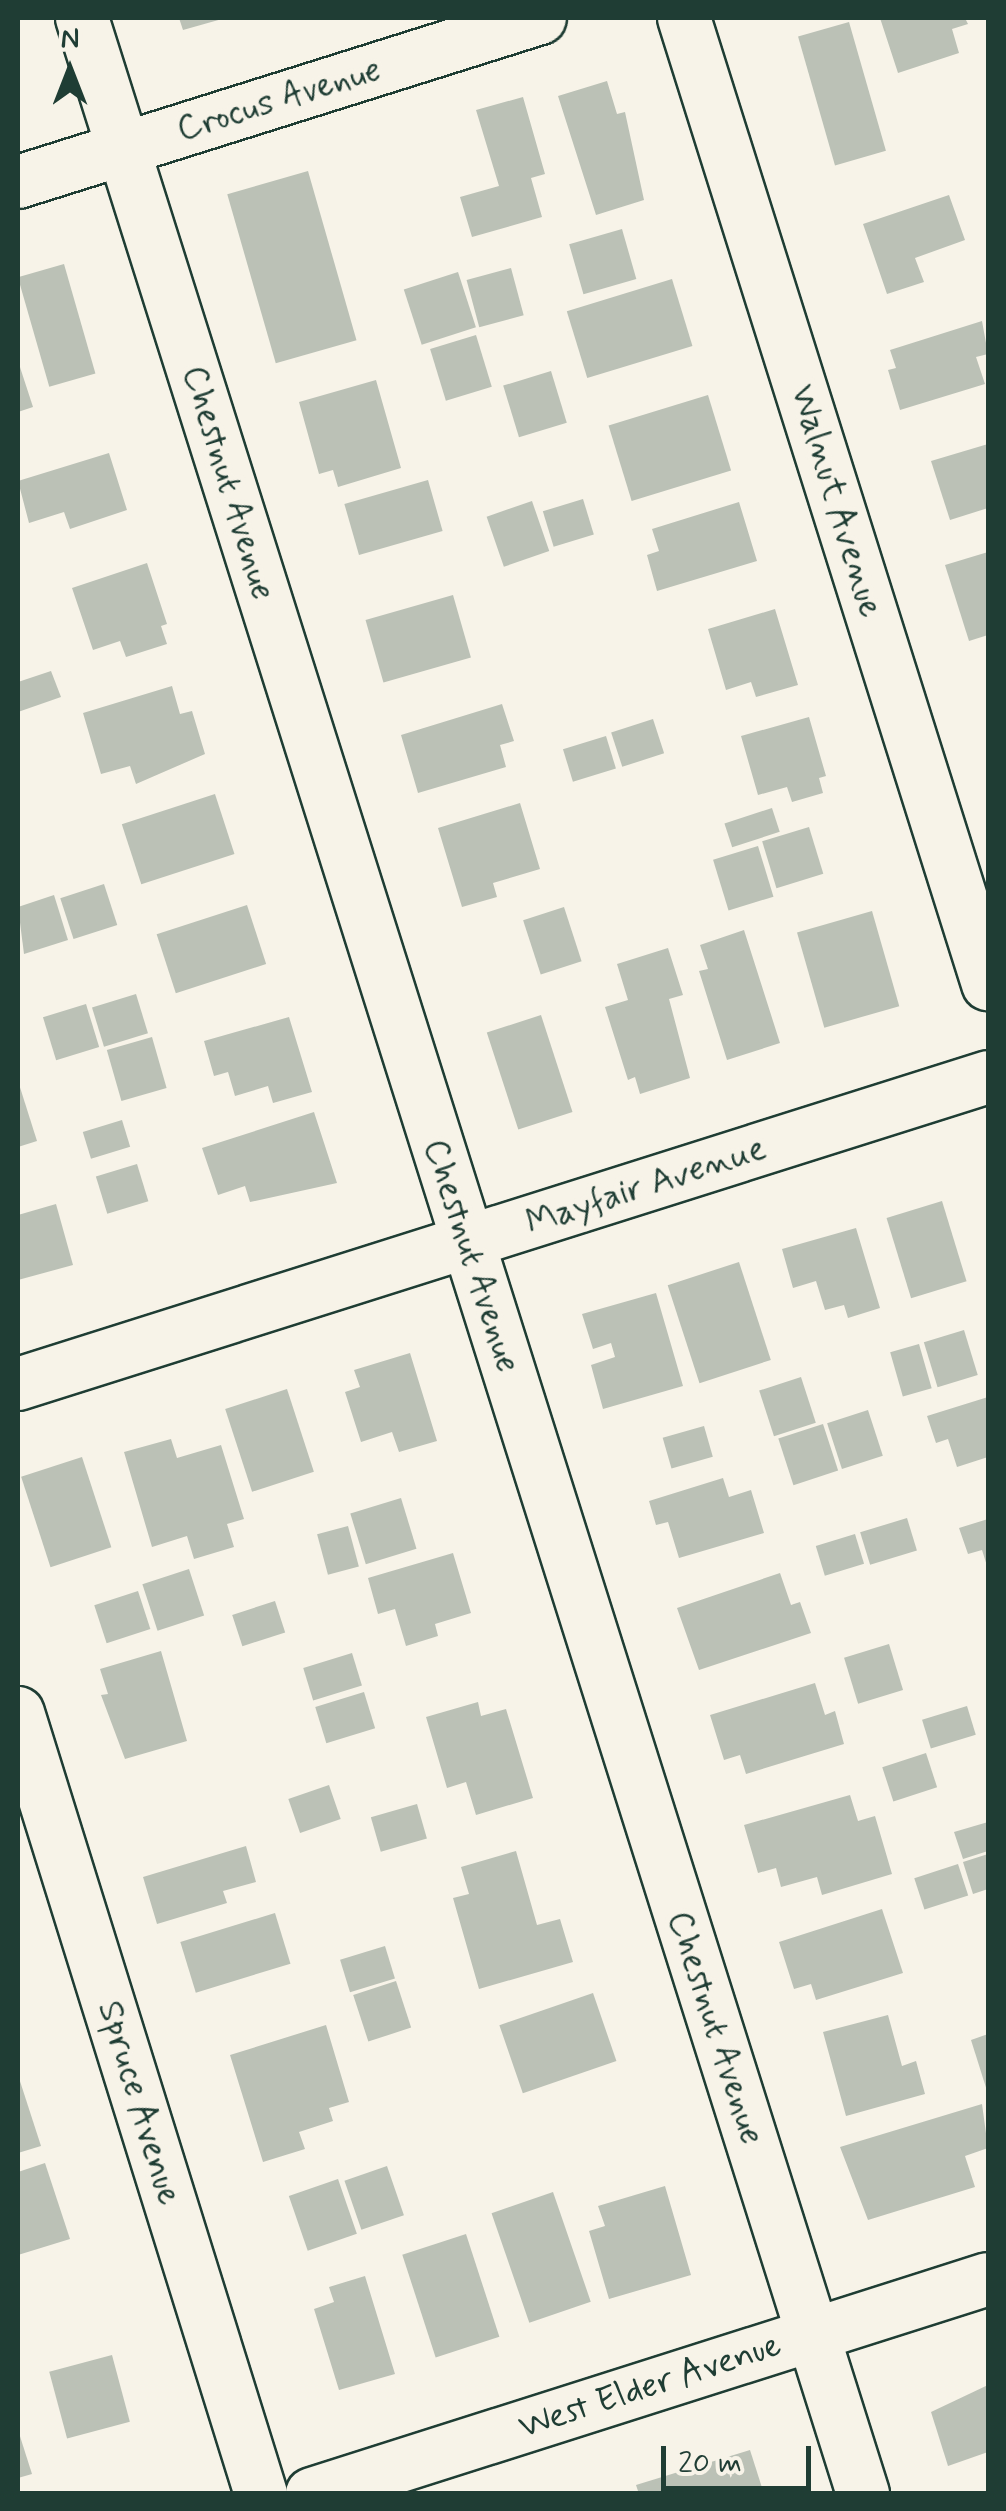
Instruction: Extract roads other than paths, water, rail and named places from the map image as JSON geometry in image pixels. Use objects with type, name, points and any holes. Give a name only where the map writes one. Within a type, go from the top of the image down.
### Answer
[{"type":"street","name":"Chestnut Avenue","points":[[82,18],[862,2494]]},
{"type":"street","name":"Crocus Avenue","points":[[18,182],[540,18]]},
{"type":"street","name":"Walnut Avenue","points":[[684,18],[988,984]]},
{"type":"street","name":"Mayfair Avenue","points":[[18,1384],[988,1078]]},
{"type":"street","name":"Spruce Avenue","points":[[18,1713],[261,2494]]},
{"type":"street","name":"West Elder Avenue","points":[[312,2494],[988,2279]]}]
